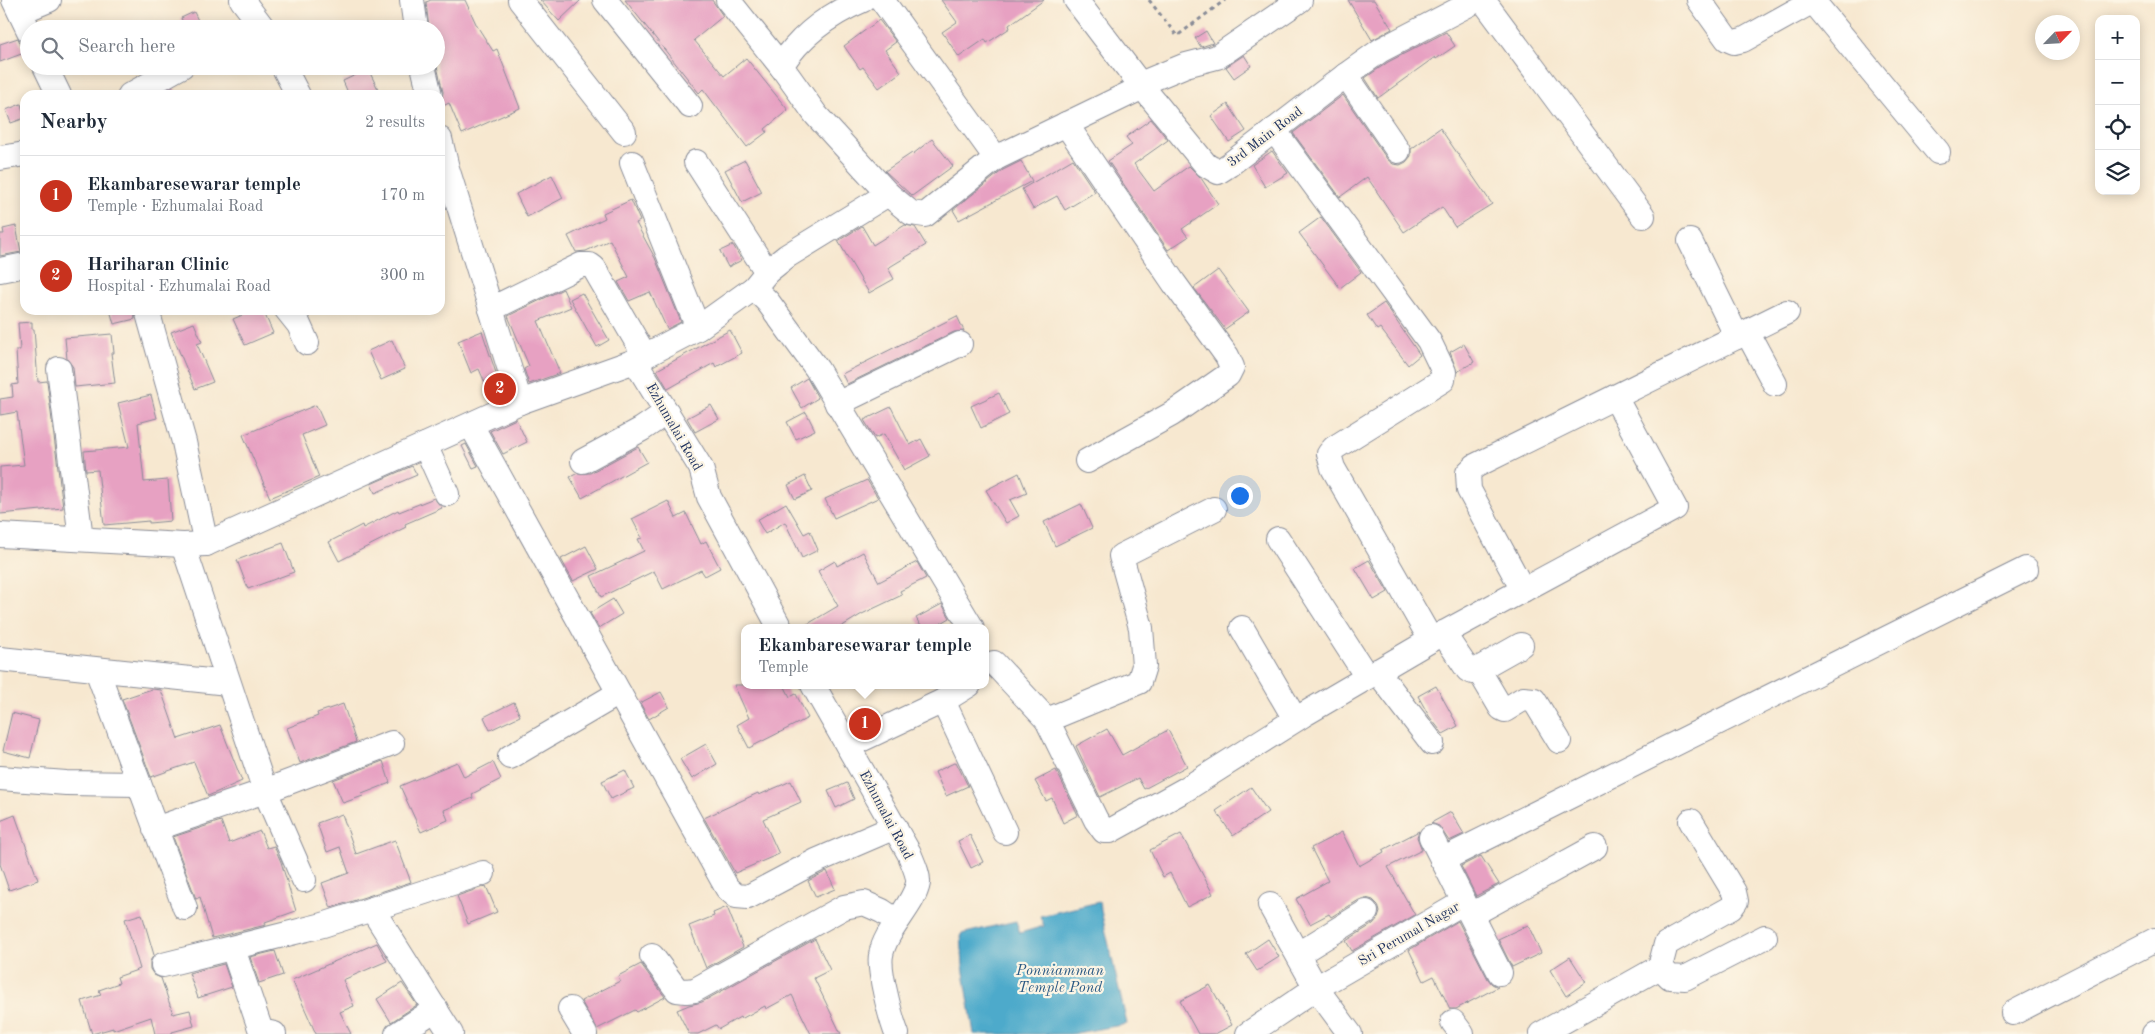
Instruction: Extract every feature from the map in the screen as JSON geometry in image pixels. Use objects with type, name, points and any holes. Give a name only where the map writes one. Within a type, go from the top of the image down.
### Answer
[{"type":"street","points":[[21,14],[49,0]]},
{"type":"street","points":[[242,0],[254,20]]},
{"type":"street","points":[[412,0],[415,20]]},
{"type":"street","points":[[520,0],[624,132]]},
{"type":"street","points":[[605,0],[690,106]]},
{"type":"street","points":[[728,0],[781,66],[816,115],[888,194],[911,213],[925,215],[996,158],[1186,64],[1217,57],[1300,0]]},
{"type":"street","points":[[781,66],[792,48],[811,31],[847,7],[863,0]]},
{"type":"street","points":[[882,0],[996,158]]},
{"type":"street","name":"3rd Main Road","points":[[1076,0],[1206,165],[1218,172],[1229,166],[1381,50],[1477,0]]},
{"type":"street","points":[[1483,0],[1643,216]]},
{"type":"street","points":[[1699,0],[1727,39],[1734,42],[1743,40],[1814,1],[1938,152]]},
{"type":"street","points":[[49,75],[57,90]]},
{"type":"street","points":[[146,90],[168,75]]},
{"type":"street","points":[[288,75],[296,90]]},
{"type":"street","points":[[425,75],[429,90]]},
{"type":"street","points":[[1346,75],[1398,151]]},
{"type":"street","points":[[1066,124],[1174,283],[1227,356],[1232,367],[1228,375],[1172,414],[1088,461]]},
{"type":"street","points":[[1274,130],[1429,341],[1444,372],[1443,380],[1334,448],[1328,454],[1333,468],[1437,636],[1468,670],[1472,672],[1520,645]]},
{"type":"street","points":[[0,158],[20,155]]},
{"type":"street","points":[[696,162],[761,280],[768,302],[817,369],[970,624]]},
{"type":"street","points":[[632,163],[698,328]]},
{"type":"street","points":[[445,183],[491,309],[520,402]]},
{"type":"street","points":[[0,535],[194,544],[520,402],[640,358],[698,328],[761,280],[787,256],[888,194]]},
{"type":"street","points":[[1690,241],[1742,334],[1775,384]]},
{"type":"street","name":"Ezhumalai Road","points":[[491,309],[581,265],[590,265],[594,268],[667,412],[701,468],[709,497],[778,624]]},
{"type":"street","points":[[0,270],[20,266]]},
{"type":"street","points":[[1524,590],[1469,490],[1468,473],[1475,466],[1787,312]]},
{"type":"street","points":[[154,315],[184,442],[194,544],[228,682],[265,791],[304,880]]},
{"type":"street","points":[[292,315],[299,325],[307,343]]},
{"type":"street","points":[[837,404],[960,344]]},
{"type":"street","points":[[60,370],[81,538]]},
{"type":"street","points":[[989,663],[1047,720],[1096,820],[1104,831],[1110,831],[1186,789],[1295,719],[1437,636],[1675,508],[1615,397]]},
{"type":"street","points":[[583,461],[642,429],[667,412]]},
{"type":"street","points":[[471,424],[727,888],[736,896],[748,897],[816,861],[895,827]]},
{"type":"street","points":[[425,445],[447,494]]},
{"type":"street","points":[[1047,720],[1139,682],[1144,666],[1141,628],[1121,556],[1214,509]]},
{"type":"street","points":[[1278,539],[1372,674],[1432,743]]},
{"type":"street","points":[[1442,860],[2026,569]]},
{"type":"street","points":[[1242,628],[1295,719]]},
{"type":"street","points":[[0,659],[228,682]]},
{"type":"street","points":[[1478,669],[1501,708],[1505,710],[1524,699],[1534,700],[1558,740]]},
{"type":"street","points":[[97,670],[185,908]]},
{"type":"street","name":"Ezhumalai Road","points":[[815,689],[909,853],[918,882],[880,956],[890,1018],[896,1033]]},
{"type":"street","points":[[848,746],[942,701],[962,689]]},
{"type":"street","points":[[510,756],[619,693]]},
{"type":"street","points":[[942,701],[1005,832]]},
{"type":"street","points":[[155,829],[265,791],[392,742]]},
{"type":"street","points":[[0,778],[66,783],[139,784]]},
{"type":"street","points":[[1541,1034],[1660,967],[1666,944],[1731,908],[1736,901],[1734,892],[1691,821]]},
{"type":"street","name":"Sri Perumal Nagar","points":[[1248,1034],[1316,988],[1468,909],[1431,837]]},
{"type":"street","points":[[1500,973],[1468,909],[1595,847]]},
{"type":"street","points":[[162,965],[233,949],[323,925],[483,873]]},
{"type":"street","points":[[652,956],[677,990],[695,990],[844,907],[864,903],[882,911],[897,921]]},
{"type":"street","points":[[1270,905],[1316,988],[1350,1034]]},
{"type":"street","points":[[372,909],[451,1034]]},
{"type":"street","points":[[1298,954],[1366,912]]},
{"type":"street","points":[[1660,967],[1670,977],[1685,978],[1765,937]]},
{"type":"street","points":[[2013,1012],[2155,940]]},
{"type":"street","points":[[233,949],[263,1033]]},
{"type":"street","points":[[396,1034],[436,1009]]},
{"type":"street","points":[[570,1009],[585,1034]]},
{"type":"path","points":[[1149,0],[1177,36],[1225,0]]},
{"type":"water","name":"Ponniamman Temple Pond","points":[[1099,902],[1127,1024],[1071,1034],[974,1034],[963,966],[961,934],[1016,921],[1020,933],[1044,926],[1040,916]]},
{"type":"building","points":[[431,0],[465,0],[477,26],[493,51],[497,49],[520,108],[462,134],[449,103],[445,105],[445,90],[443,90],[439,75],[445,75],[445,20],[428,20],[426,2]]},
{"type":"building","points":[[540,0],[581,0],[559,21]]},
{"type":"building","points":[[625,0],[712,0],[723,16],[694,40],[724,76],[746,58],[788,110],[765,129],[767,132],[747,147],[703,89],[699,93]]},
{"type":"building","points":[[941,0],[1044,0],[1009,25],[1010,28],[987,43],[985,39],[959,57],[942,32],[957,22]]},
{"type":"building","points":[[1348,0],[1374,0],[1392,29],[1372,40]]},
{"type":"building","points":[[194,12],[198,20],[182,20],[181,18]]},
{"type":"building","points":[[879,20],[896,42],[885,50],[901,72],[879,88],[863,67],[860,69],[844,46]]},
{"type":"building","points":[[1206,31],[1213,43],[1201,47],[1195,38]]},
{"type":"building","points":[[1446,32],[1455,46],[1436,59],[1435,57],[1378,98],[1365,78],[1388,62]]},
{"type":"building","points":[[18,38],[20,54],[0,62],[0,44]]},
{"type":"building","points":[[1244,55],[1251,66],[1234,78],[1226,67]]},
{"type":"building","points":[[356,75],[371,75],[378,90],[347,90],[343,81]]},
{"type":"building","points":[[1343,95],[1387,159],[1393,164],[1400,165],[1406,162],[1411,156],[1411,149],[1440,128],[1492,204],[1455,227],[1442,207],[1404,232],[1367,177],[1340,197],[1293,133]]},
{"type":"building","points":[[20,104],[20,120],[11,123],[6,110]]},
{"type":"building","points":[[1228,104],[1246,131],[1229,142],[1211,116]]},
{"type":"building","points":[[1151,119],[1168,140],[1134,164],[1154,191],[1189,166],[1201,178],[1218,204],[1182,229],[1188,237],[1168,250],[1108,161],[1132,145],[1126,137]]},
{"type":"building","points":[[932,139],[953,166],[912,196],[885,171],[913,154]]},
{"type":"building","points":[[1272,151],[1288,173],[1265,187],[1252,165]]},
{"type":"building","points":[[1073,159],[1095,192],[1065,210],[1057,196],[1033,209],[1022,189]]},
{"type":"building","points":[[745,160],[762,192],[742,202],[725,170]]},
{"type":"building","points":[[1021,161],[1032,181],[959,220],[953,210],[1003,170]]},
{"type":"building","points":[[552,175],[563,198],[527,217],[516,194]]},
{"type":"building","points":[[631,200],[640,221],[636,223],[655,258],[681,322],[667,329],[650,292],[629,301],[618,282],[629,277],[610,240],[586,251],[576,252],[568,236],[605,218],[603,213]]},
{"type":"building","points":[[1321,217],[1361,272],[1340,288],[1299,233]]},
{"type":"building","points":[[905,225],[915,227],[926,245],[888,268],[894,279],[869,293],[838,241],[862,226],[873,245]]},
{"type":"building","points":[[16,226],[20,252],[0,256],[0,234],[4,234],[3,229]]},
{"type":"building","points":[[733,245],[742,260],[728,267],[720,251]]},
{"type":"building","points":[[1218,270],[1249,312],[1225,329],[1194,288]]},
{"type":"building","points":[[563,289],[571,307],[538,321],[560,373],[529,384],[524,369],[529,366],[508,316]]},
{"type":"building","points":[[582,293],[609,340],[597,347],[570,299]]},
{"type":"building","points":[[1384,303],[1420,355],[1408,365],[1380,328],[1377,330],[1367,315]]},
{"type":"building","points":[[111,315],[135,315],[135,319],[114,324]]},
{"type":"building","points":[[242,315],[265,315],[273,333],[245,345],[233,319]]},
{"type":"building","points":[[957,316],[964,331],[954,332],[847,384],[842,374]]},
{"type":"building","points":[[32,322],[38,382],[47,381],[63,508],[0,514],[0,467],[24,465],[17,412],[0,415],[0,399],[13,397],[12,385],[18,384],[16,350],[20,350],[18,323]]},
{"type":"building","points":[[194,323],[202,342],[197,344],[213,382],[195,389],[171,332]]},
{"type":"building","points":[[730,330],[742,353],[716,367],[714,363],[668,389],[657,370]]},
{"type":"building","points":[[482,331],[503,394],[492,399],[479,369],[471,373],[458,341]]},
{"type":"building","points":[[112,334],[114,353],[111,353],[115,383],[75,387],[73,367],[67,359],[65,338]]},
{"type":"building","points":[[392,340],[405,369],[381,380],[368,351]]},
{"type":"building","points":[[1464,344],[1474,362],[1457,372],[1450,352]]},
{"type":"building","points":[[807,378],[818,398],[802,408],[791,388]]},
{"type":"building","points":[[999,393],[1009,414],[981,428],[971,406]]},
{"type":"building","points":[[151,395],[157,418],[138,423],[144,482],[168,480],[171,521],[104,525],[98,470],[86,471],[84,451],[129,447],[118,403]]},
{"type":"building","points":[[316,405],[325,425],[302,435],[319,477],[270,498],[243,435]]},
{"type":"building","points":[[711,405],[719,419],[695,432],[687,418]]},
{"type":"building","points":[[891,407],[910,445],[921,439],[930,456],[904,470],[884,434],[875,438],[864,420]]},
{"type":"building","points":[[806,412],[815,430],[796,439],[787,422]]},
{"type":"building","points":[[516,419],[527,442],[503,454],[490,431]]},
{"type":"building","points":[[466,444],[478,466],[473,468],[462,446]]},
{"type":"building","points":[[638,447],[647,462],[582,498],[570,477],[578,473],[590,473]]},
{"type":"building","points":[[412,466],[417,475],[375,493],[371,484]]},
{"type":"building","points":[[1019,473],[1027,493],[1010,500],[1019,516],[1006,523],[986,490]]},
{"type":"building","points":[[805,476],[812,491],[795,499],[788,485]]},
{"type":"building","points":[[867,480],[878,498],[834,518],[825,499]]},
{"type":"building","points":[[434,498],[442,508],[405,524],[406,527],[339,561],[329,542],[362,525],[363,528],[398,510],[399,512]]},
{"type":"building","points":[[668,501],[676,518],[686,513],[701,544],[706,541],[720,568],[705,576],[701,570],[663,589],[654,571],[601,597],[591,576],[644,551],[638,539],[642,538],[632,519]]},
{"type":"building","points":[[786,503],[804,534],[810,531],[818,550],[802,558],[785,522],[765,534],[757,520]]},
{"type":"building","points":[[1081,504],[1092,528],[1055,546],[1044,522]]},
{"type":"building","points":[[283,543],[294,572],[248,589],[237,560]]},
{"type":"building","points":[[586,546],[598,569],[573,581],[561,559]]},
{"type":"building","points":[[863,552],[879,582],[917,562],[926,578],[900,591],[902,595],[846,624],[808,624],[838,606],[818,571],[835,561],[837,566]]},
{"type":"building","points":[[1369,560],[1388,592],[1374,600],[1355,568]]},
{"type":"building","points":[[613,599],[622,614],[599,628],[590,613]]},
{"type":"building","points":[[942,604],[950,618],[940,624],[920,624],[916,618]]},
{"type":"building","points":[[734,685],[741,685],[741,689],[786,689],[790,697],[796,694],[808,718],[749,748],[737,725],[749,718]]},
{"type":"building","points":[[1436,686],[1458,726],[1443,734],[1429,716],[1418,696]]},
{"type":"building","points":[[152,689],[161,690],[178,739],[220,725],[242,781],[208,796],[194,762],[151,777],[122,699]]},
{"type":"building","points":[[661,692],[669,707],[649,719],[640,703]]},
{"type":"building","points":[[514,702],[520,716],[490,730],[484,717]]},
{"type":"building","points":[[343,704],[356,742],[300,763],[287,728],[318,716],[317,713]]},
{"type":"building","points":[[12,713],[39,720],[30,758],[3,751]]},
{"type":"building","points":[[1107,729],[1122,755],[1168,730],[1187,766],[1144,789],[1138,778],[1100,797],[1076,746]]},
{"type":"building","points":[[706,744],[717,764],[692,779],[680,759]]},
{"type":"building","points":[[383,761],[390,783],[343,803],[333,780]]},
{"type":"building","points":[[457,762],[464,777],[493,762],[501,779],[472,794],[473,798],[444,810],[448,820],[421,832],[400,786]]},
{"type":"building","points":[[956,762],[968,786],[946,796],[935,772]]},
{"type":"building","points":[[625,770],[634,788],[611,799],[602,781]]},
{"type":"building","points":[[1056,770],[1078,815],[1063,823],[1052,798],[1046,801],[1035,781]]},
{"type":"building","points":[[791,781],[801,802],[763,819],[779,854],[735,873],[704,818],[758,793],[759,795]]},
{"type":"building","points":[[847,783],[854,799],[836,808],[828,791]]},
{"type":"building","points":[[1251,787],[1268,812],[1233,836],[1216,811]]},
{"type":"building","points":[[1451,812],[1464,834],[1449,841],[1439,826],[1431,823]]},
{"type":"building","points":[[342,814],[356,854],[395,840],[411,882],[331,908],[322,883],[349,873],[340,847],[327,852],[317,823]]},
{"type":"building","points":[[15,815],[38,880],[9,890],[0,864],[0,821]]},
{"type":"building","points":[[221,821],[229,843],[260,831],[267,848],[274,846],[281,862],[296,911],[265,922],[266,925],[212,938],[200,897],[196,899],[173,837]]},
{"type":"building","points":[[1419,831],[1417,837],[1422,850],[1388,867],[1415,915],[1352,951],[1346,941],[1373,924],[1378,918],[1380,912],[1378,905],[1373,900],[1366,898],[1359,900],[1331,917],[1329,914],[1310,924],[1296,899],[1328,881],[1311,848],[1342,832],[1359,866],[1384,852],[1383,850]]},
{"type":"building","points":[[1181,834],[1213,894],[1187,907],[1170,873],[1163,877],[1150,850]]},
{"type":"building","points":[[970,835],[983,862],[971,868],[958,841]]},
{"type":"building","points":[[1481,856],[1499,884],[1476,896],[1461,866]]},
{"type":"building","points":[[827,871],[835,889],[816,897],[808,881]]},
{"type":"building","points":[[486,886],[497,912],[468,924],[457,896]]},
{"type":"building","points":[[727,907],[743,947],[706,968],[689,926],[714,916],[713,913]]},
{"type":"building","points":[[142,914],[154,955],[150,961],[150,969],[154,975],[161,978],[173,1014],[190,1010],[194,1026],[172,1032],[172,1034],[155,1034],[151,1017],[113,1030],[113,1028],[92,1034],[82,1001],[101,995],[99,990],[119,983],[117,977],[140,969],[125,919]]},
{"type":"building","points":[[1458,921],[1488,979],[1498,987],[1456,1009],[1450,1009],[1434,976],[1424,981],[1409,950]]},
{"type":"building","points":[[1528,925],[1541,953],[1512,967],[1498,939]]},
{"type":"building","points":[[815,939],[830,970],[814,978],[841,1034],[811,1034],[792,995],[766,1009],[765,1006],[741,1019],[740,1017],[719,1029],[716,1025],[698,1034],[689,1034],[677,1010],[702,1002]]},
{"type":"building","points":[[1268,939],[1279,957],[1257,971],[1246,954]]},
{"type":"building","points":[[377,943],[387,961],[343,980],[354,1006],[340,1012],[351,1034],[316,1034],[292,980]]},
{"type":"building","points":[[275,951],[283,975],[259,983],[250,957]]},
{"type":"building","points":[[1570,957],[1586,982],[1566,996],[1550,970]]},
{"type":"building","points":[[224,964],[232,987],[198,998],[189,973]]},
{"type":"building","points":[[641,964],[665,997],[637,1012],[635,1010],[597,1029],[581,1001],[620,981],[618,976]]},
{"type":"building","points":[[402,983],[417,1005],[391,1022],[377,999]]},
{"type":"building","points":[[1210,985],[1232,1025],[1215,1034],[1198,1034],[1180,1001]]},
{"type":"place","name":"Hariharan Clinic","points":[[500,389]]},
{"type":"place","name":"Ekambaresewarar temple","points":[[865,724]]}]
